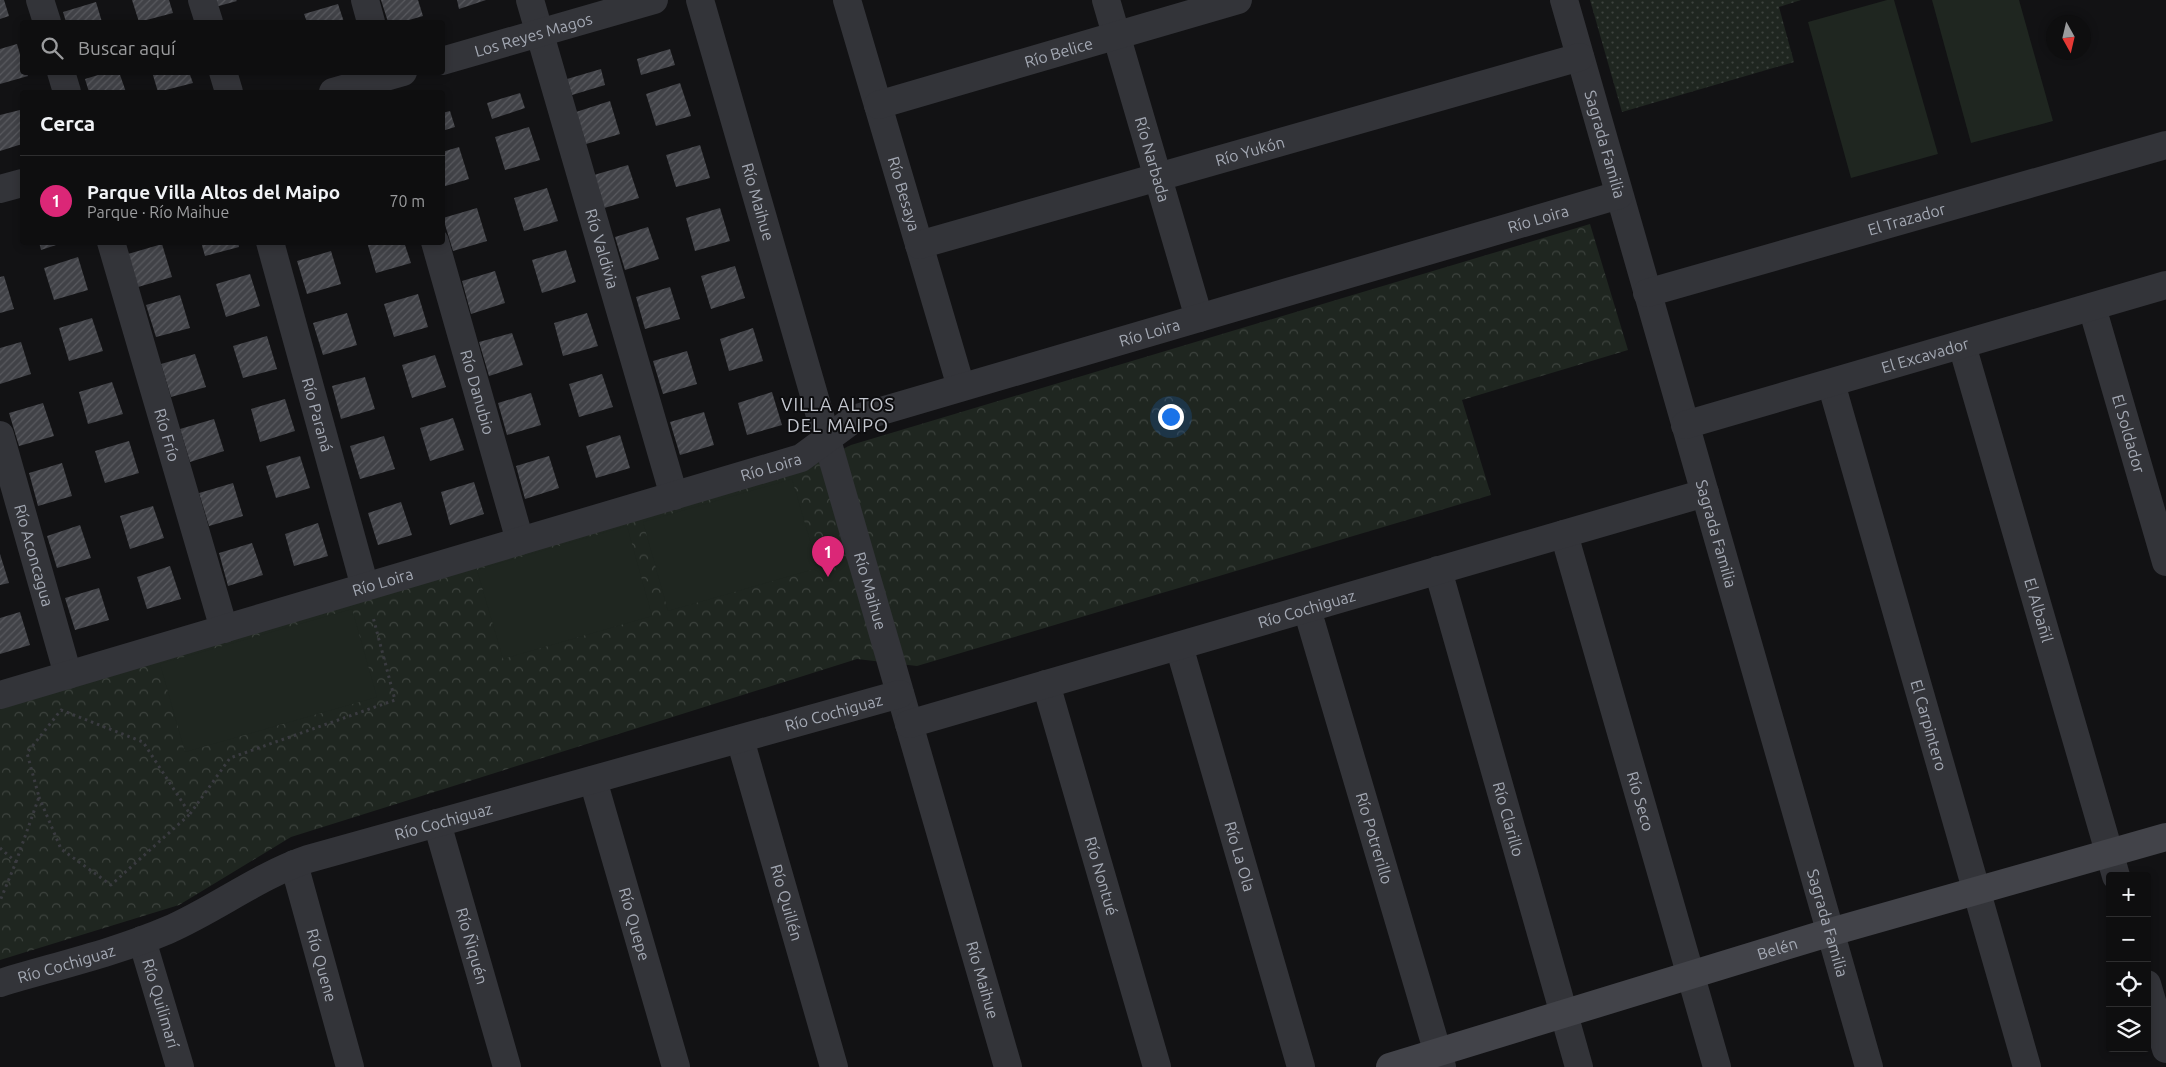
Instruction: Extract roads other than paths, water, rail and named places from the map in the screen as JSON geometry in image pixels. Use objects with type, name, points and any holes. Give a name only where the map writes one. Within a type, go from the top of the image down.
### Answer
[{"type":"street","points":[[40,0],[45,20]]},
{"type":"street","points":[[202,0],[208,20]]},
{"type":"street","points":[[365,0],[370,20]]},
{"type":"street","name":"Río Valdivia","points":[[530,0],[674,496]]},
{"type":"street","name":"Los Reyes Magos","points":[[445,60],[654,0]]},
{"type":"street","name":"Río Maihue","points":[[700,0],[1008,1067]]},
{"type":"street","name":"Río Besaya","points":[[848,0],[961,387]]},
{"type":"street","name":"Río Narbada","points":[[1106,0],[1198,318]]},
{"type":"street","name":"Río Belice","points":[[878,105],[1238,0]]},
{"type":"street","name":"Sagrada Familia","points":[[1564,0],[1869,1067]]},
{"type":"street","name":"Río Yukón","points":[[919,245],[1580,57]]},
{"type":"street","points":[[62,75],[66,90]]},
{"type":"street","points":[[224,75],[228,90]]},
{"type":"street","points":[[342,90],[392,79]]},
{"type":"street","name":"El Trazador","points":[[1647,292],[2166,145]]},
{"type":"street","points":[[0,189],[20,184]]},
{"type":"street","name":"Río Loira","points":[[0,695],[801,458],[854,419],[1620,195]]},
{"type":"street","name":"Río Frío","points":[[112,245],[224,629]]},
{"type":"street","name":"Río Paraná","points":[[271,245],[365,587]]},
{"type":"street","name":"Río Danubio","points":[[435,245],[520,541]]},
{"type":"street","name":"El Excavador","points":[[1685,425],[2166,286]]},
{"type":"street","name":"El Soldador","points":[[2092,307],[2166,562]]},
{"type":"street","name":"El Albañil","points":[[1962,345],[2113,864]]},
{"type":"street","name":"El Carpintero","points":[[1831,383],[2027,1067]]},
{"type":"street","name":"Río Aconcagua","points":[[0,435],[68,675]]},
{"type":"street","name":"Río Cochiguaz","points":[[909,724],[1705,493]]},
{"type":"street","name":"Río Seco","points":[[1564,534],[1717,1067]]},
{"type":"street","name":"Río Clarillo","points":[[1438,570],[1579,1067]]},
{"type":"street","name":"Río Potrerillo","points":[[1307,608],[1440,1060]]},
{"type":"street","name":"Río La Ola","points":[[1179,646],[1301,1067]]},
{"type":"street","name":"Río Nontué","points":[[1046,684],[1157,1067]]},
{"type":"street","name":"Río Cochiguaz","points":[[0,983],[142,940],[169,929],[294,864],[900,694]]},
{"type":"street","name":"Río Quillén","points":[[740,739],[834,1067]]},
{"type":"street","name":"Río Quepe","points":[[593,780],[676,1067]]},
{"type":"street","name":"Río Ñiquén","points":[[437,823],[507,1067]]},
{"type":"street","name":"Belén","points":[[1390,1067],[1440,1060],[1564,1014],[1830,932],[1977,891],[2113,864],[2166,837]]},
{"type":"street","name":"Río Quene","points":[[294,864],[350,1067]]},
{"type":"street","name":"Río Quilimarí","points":[[142,940],[180,1067]]},
{"type":"street","points":[[2151,998],[2166,1049]]},
{"type":"place","name":"Parque Villa Altos del Maipo","points":[[828,577]]},
{"type":"district","name":"VILLA ALTOS DEL MAIPO","points":[[838,414]]}]
